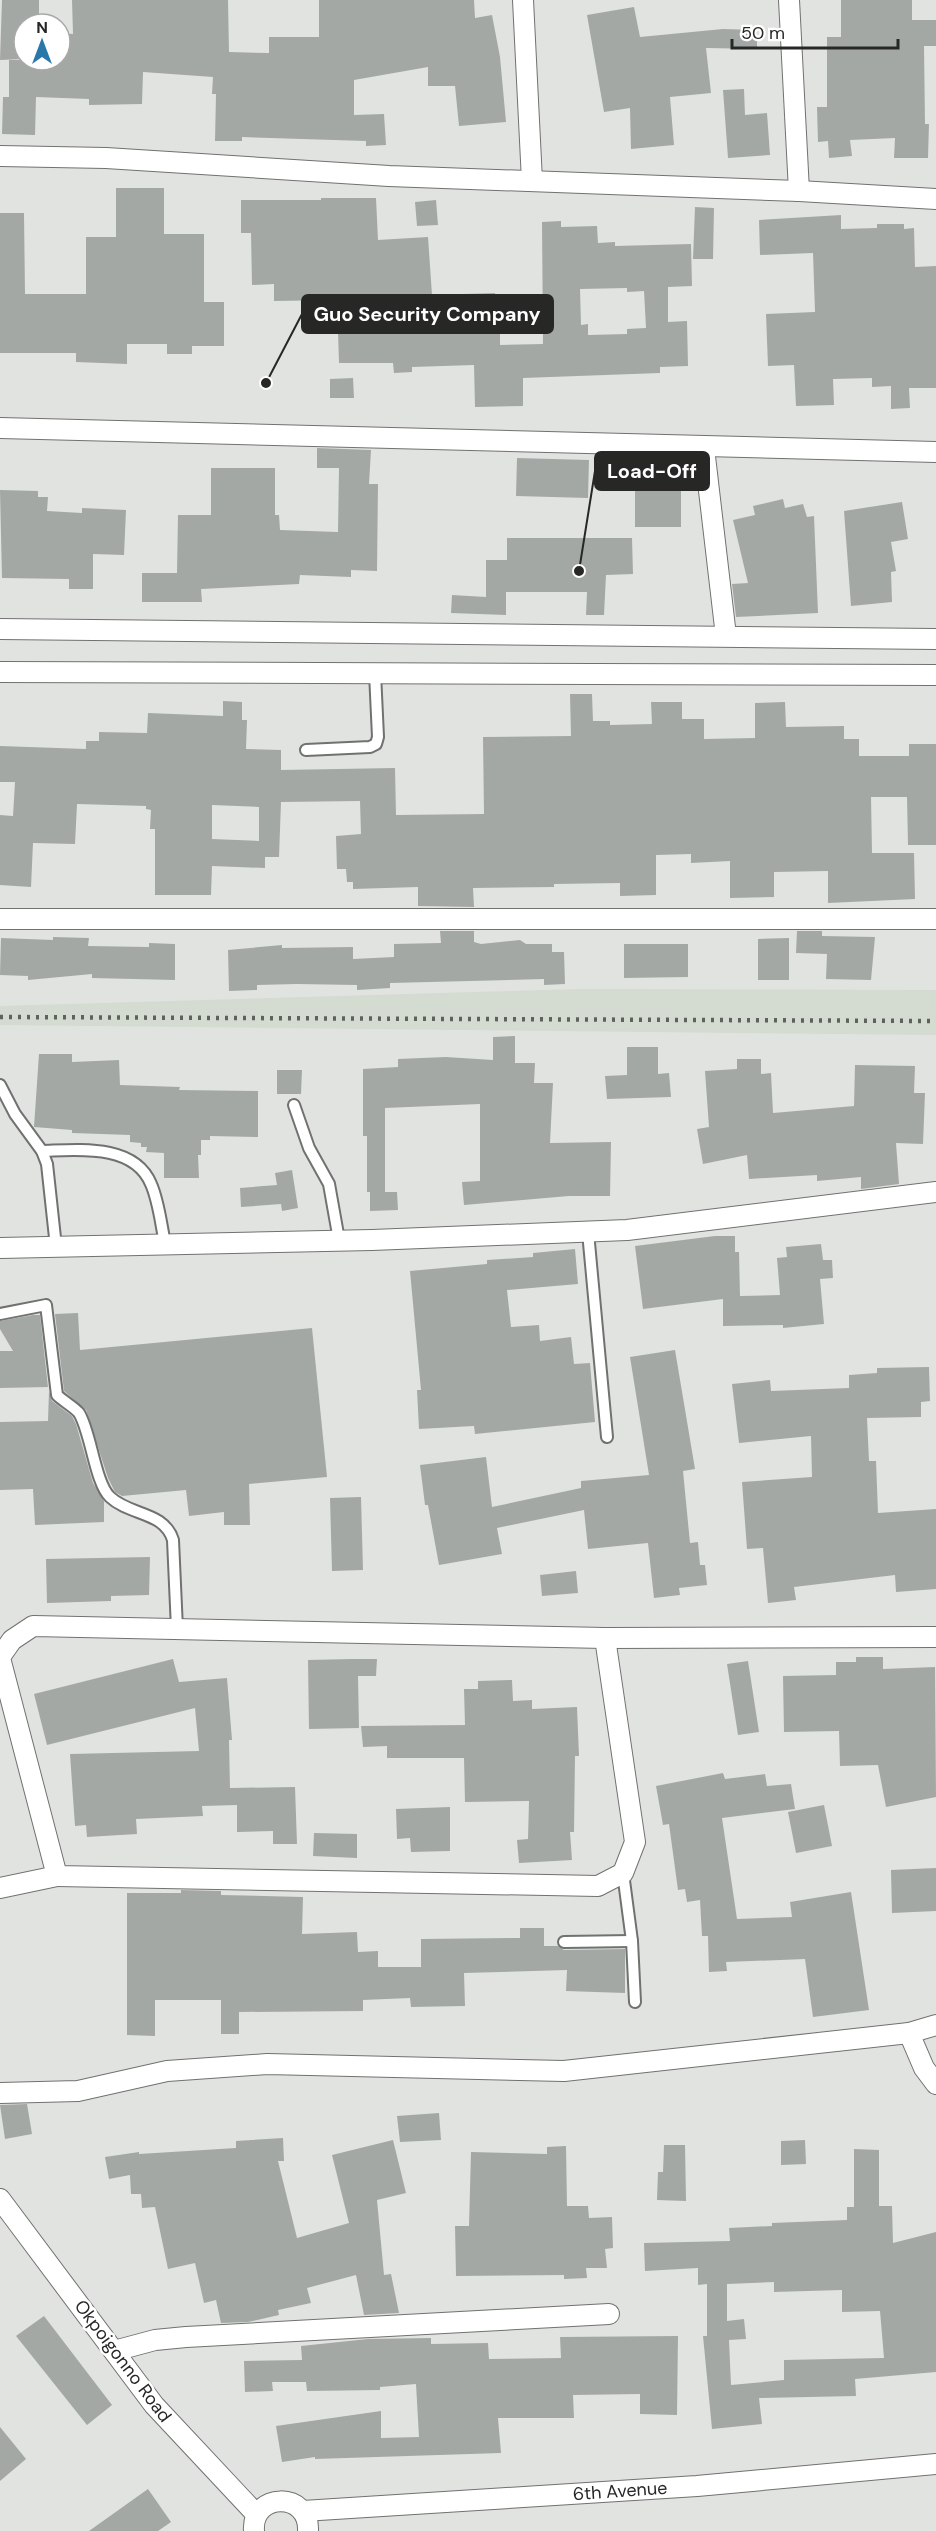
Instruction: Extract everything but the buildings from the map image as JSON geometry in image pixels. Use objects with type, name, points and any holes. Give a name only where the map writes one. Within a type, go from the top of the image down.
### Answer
[{"type":"street","points":[[523,0],[532,181]]},
{"type":"street","points":[[789,0],[799,191]]},
{"type":"street","points":[[0,156],[106,158],[389,176],[799,191],[936,199]]},
{"type":"street","points":[[0,428],[704,448],[936,452]]},
{"type":"street","points":[[704,448],[726,636]]},
{"type":"street","points":[[0,628],[936,639]]},
{"type":"street","points":[[0,672],[936,675]]},
{"type":"street","points":[[0,919],[936,919]]},
{"type":"street","points":[[0,1248],[627,1230],[936,1192]]},
{"type":"street","points":[[57,1876],[0,1658],[12,1640],[33,1626],[605,1638],[936,1637]]},
{"type":"street","points":[[0,1888],[57,1876],[598,1886],[623,1873],[635,1842],[605,1638]]},
{"type":"street","points":[[0,2093],[78,2091],[167,2071],[267,2064],[564,2071],[909,2032],[936,2025]]},
{"type":"street","points":[[909,2032],[924,2068],[936,2084]]},
{"type":"street","name":"Okpoigonno Road","points":[[0,2199],[154,2405],[255,2522]]},
{"type":"street","points":[[114,2351],[156,2340],[186,2337],[609,2314]]},
{"type":"street","name":"6th Avenue","points":[[255,2522],[274,2501],[285,2500],[303,2511],[697,2486],[936,2464]]},
{"type":"street","points":[[303,2511],[309,2523],[308,2531]]},
{"type":"lane","points":[[306,750],[376,744],[378,737],[375,673]]},
{"type":"lane","points":[[0,1085],[15,1114],[42,1151],[47,1164],[56,1247]]},
{"type":"lane","points":[[294,1105],[309,1148],[329,1184],[339,1240]]},
{"type":"lane","points":[[42,1151],[97,1150],[121,1156],[133,1164],[151,1184],[165,1243]]},
{"type":"lane","points":[[588,1232],[607,1437]]},
{"type":"lane","points":[[0,1314],[46,1305],[57,1395],[79,1413],[107,1495],[122,1506],[158,1520],[170,1530],[173,1540],[177,1629]]},
{"type":"lane","points":[[623,1873],[632,1941],[635,2001]]},
{"type":"lane","points":[[564,1942],[632,1941]]},
{"type":"shaded area","points":[[580,989],[936,990],[936,1035],[0,1025],[0,1006]]},
{"type":"railway","points":[[0,1017],[936,1021]]},
{"type":"place","name":"Guo Security Company","points":[[266,383]]},
{"type":"place","name":"Load-Off","points":[[579,571]]}]
